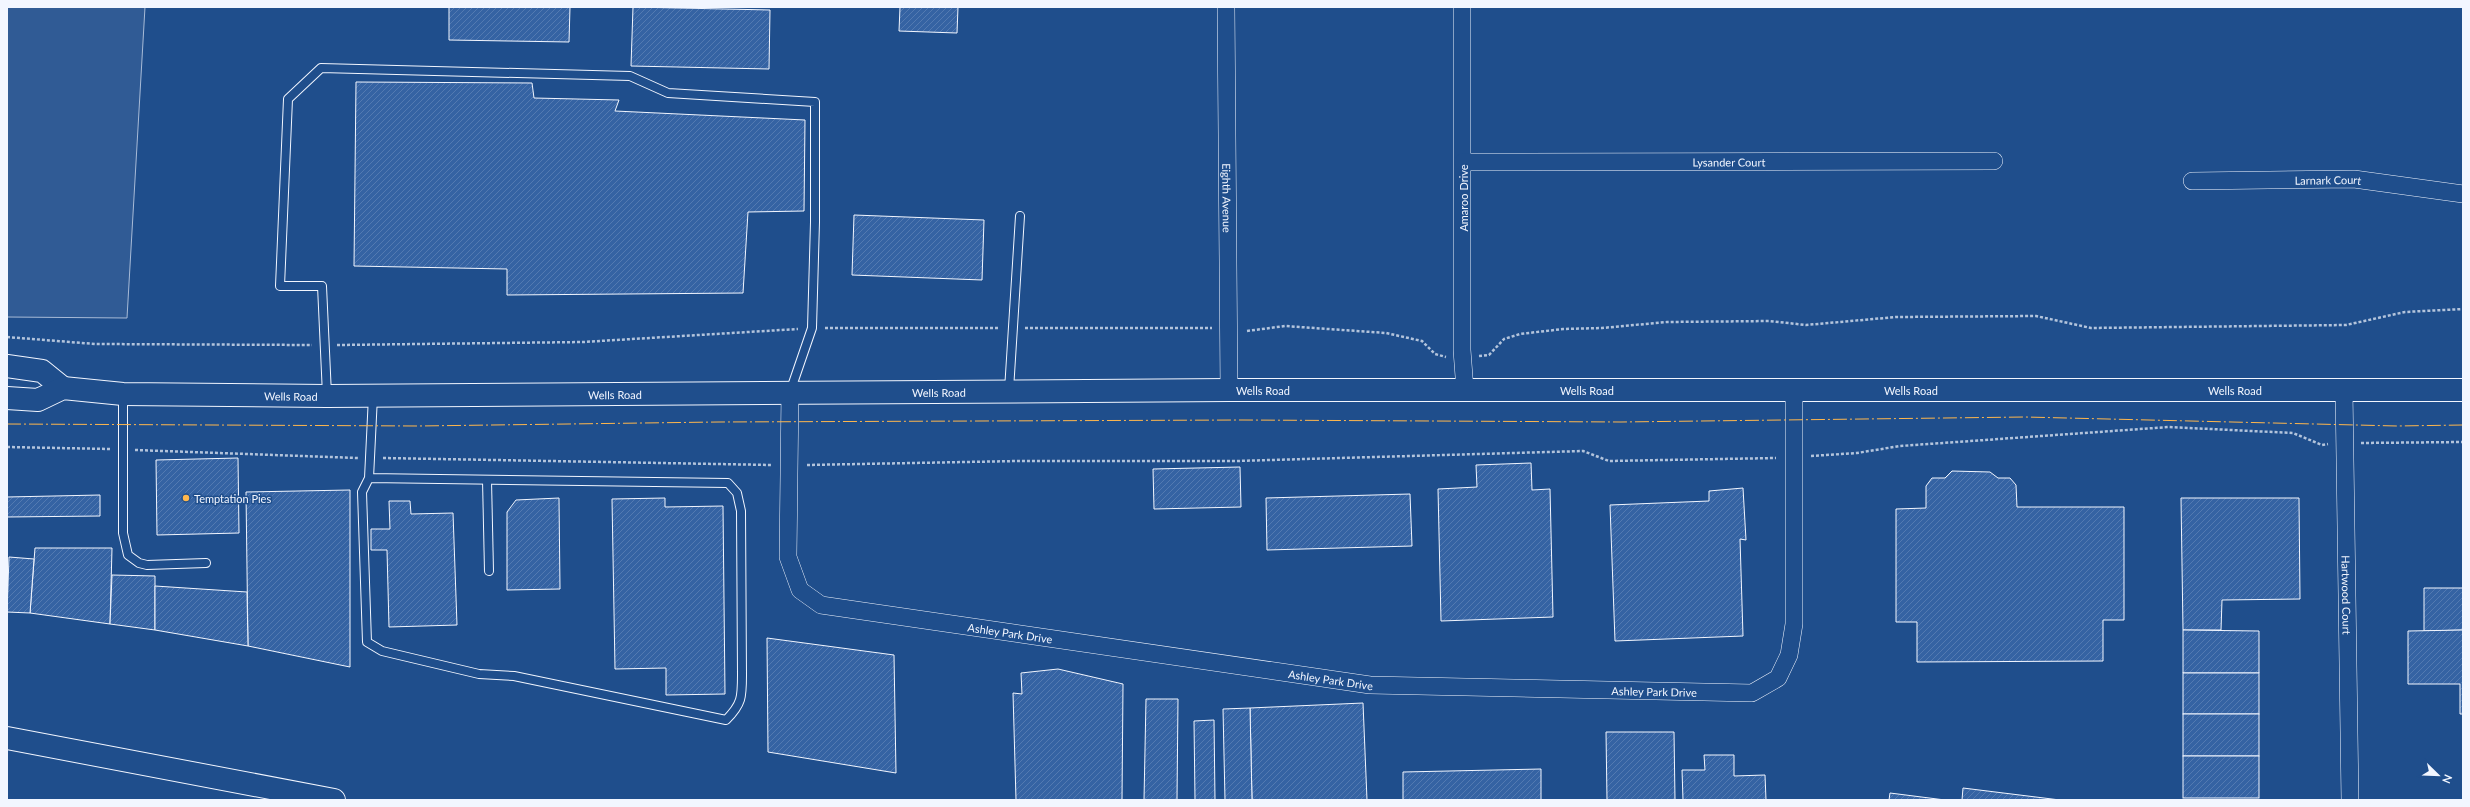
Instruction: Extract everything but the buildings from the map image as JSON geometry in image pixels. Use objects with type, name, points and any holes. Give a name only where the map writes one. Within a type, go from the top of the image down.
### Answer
[{"type":"main road","points":[[7,366],[42,371],[63,388],[38,400],[7,398]]},
{"type":"main road","name":"Wells Road","points":[[63,388],[122,394],[327,396],[1229,390],[2463,390]]},
{"type":"main road","points":[[7,738],[334,800]]},
{"type":"street","name":"Eighth Avenue","points":[[1226,7],[1226,329],[1229,390]]},
{"type":"street","name":"Amaroo Drive","points":[[1462,7],[1462,350],[1465,390]]},
{"type":"street","name":"Lysander Court","points":[[1463,162],[1994,162]]},
{"type":"street","name":"Larnark Court","points":[[2192,181],[2354,179],[2463,194]]},
{"type":"street","name":"Hartwood Court","points":[[2344,390],[2350,800]]},
{"type":"street","name":"Ashley Park Drive","points":[[790,392],[788,556],[800,590],[822,605],[1370,686],[1752,693],[1778,678],[1790,655],[1794,624],[1794,391]]},
{"type":"lane","points":[[327,396],[322,286],[280,286],[288,99],[321,68],[630,76],[668,93],[815,102],[815,222],[812,328],[790,392]]},
{"type":"lane","points":[[1009,391],[1020,216]]},
{"type":"lane","points":[[122,394],[123,533],[128,555],[139,563],[147,565],[206,563]]},
{"type":"lane","points":[[369,478],[728,483],[737,493],[741,511],[742,700],[736,710],[726,720],[514,676],[479,674],[382,651],[367,642],[362,492],[369,478],[373,396]]},
{"type":"lane","points":[[487,480],[489,571]]},
{"type":"path","points":[[7,447],[370,458],[789,465],[1018,461],[1236,461],[1583,451],[1609,461],[1794,457],[1857,453],[1900,446],[2169,427],[2293,433],[2322,445],[2463,442]]},
{"type":"shaded area","points":[[7,7],[145,7],[127,318],[7,317]]},
{"type":"power","points":[[7,424],[418,426],[718,422],[1242,420],[1621,422],[2025,417],[2397,426],[2463,425]]},
{"type":"place","name":"Temptation Pies","points":[[186,498]]}]
